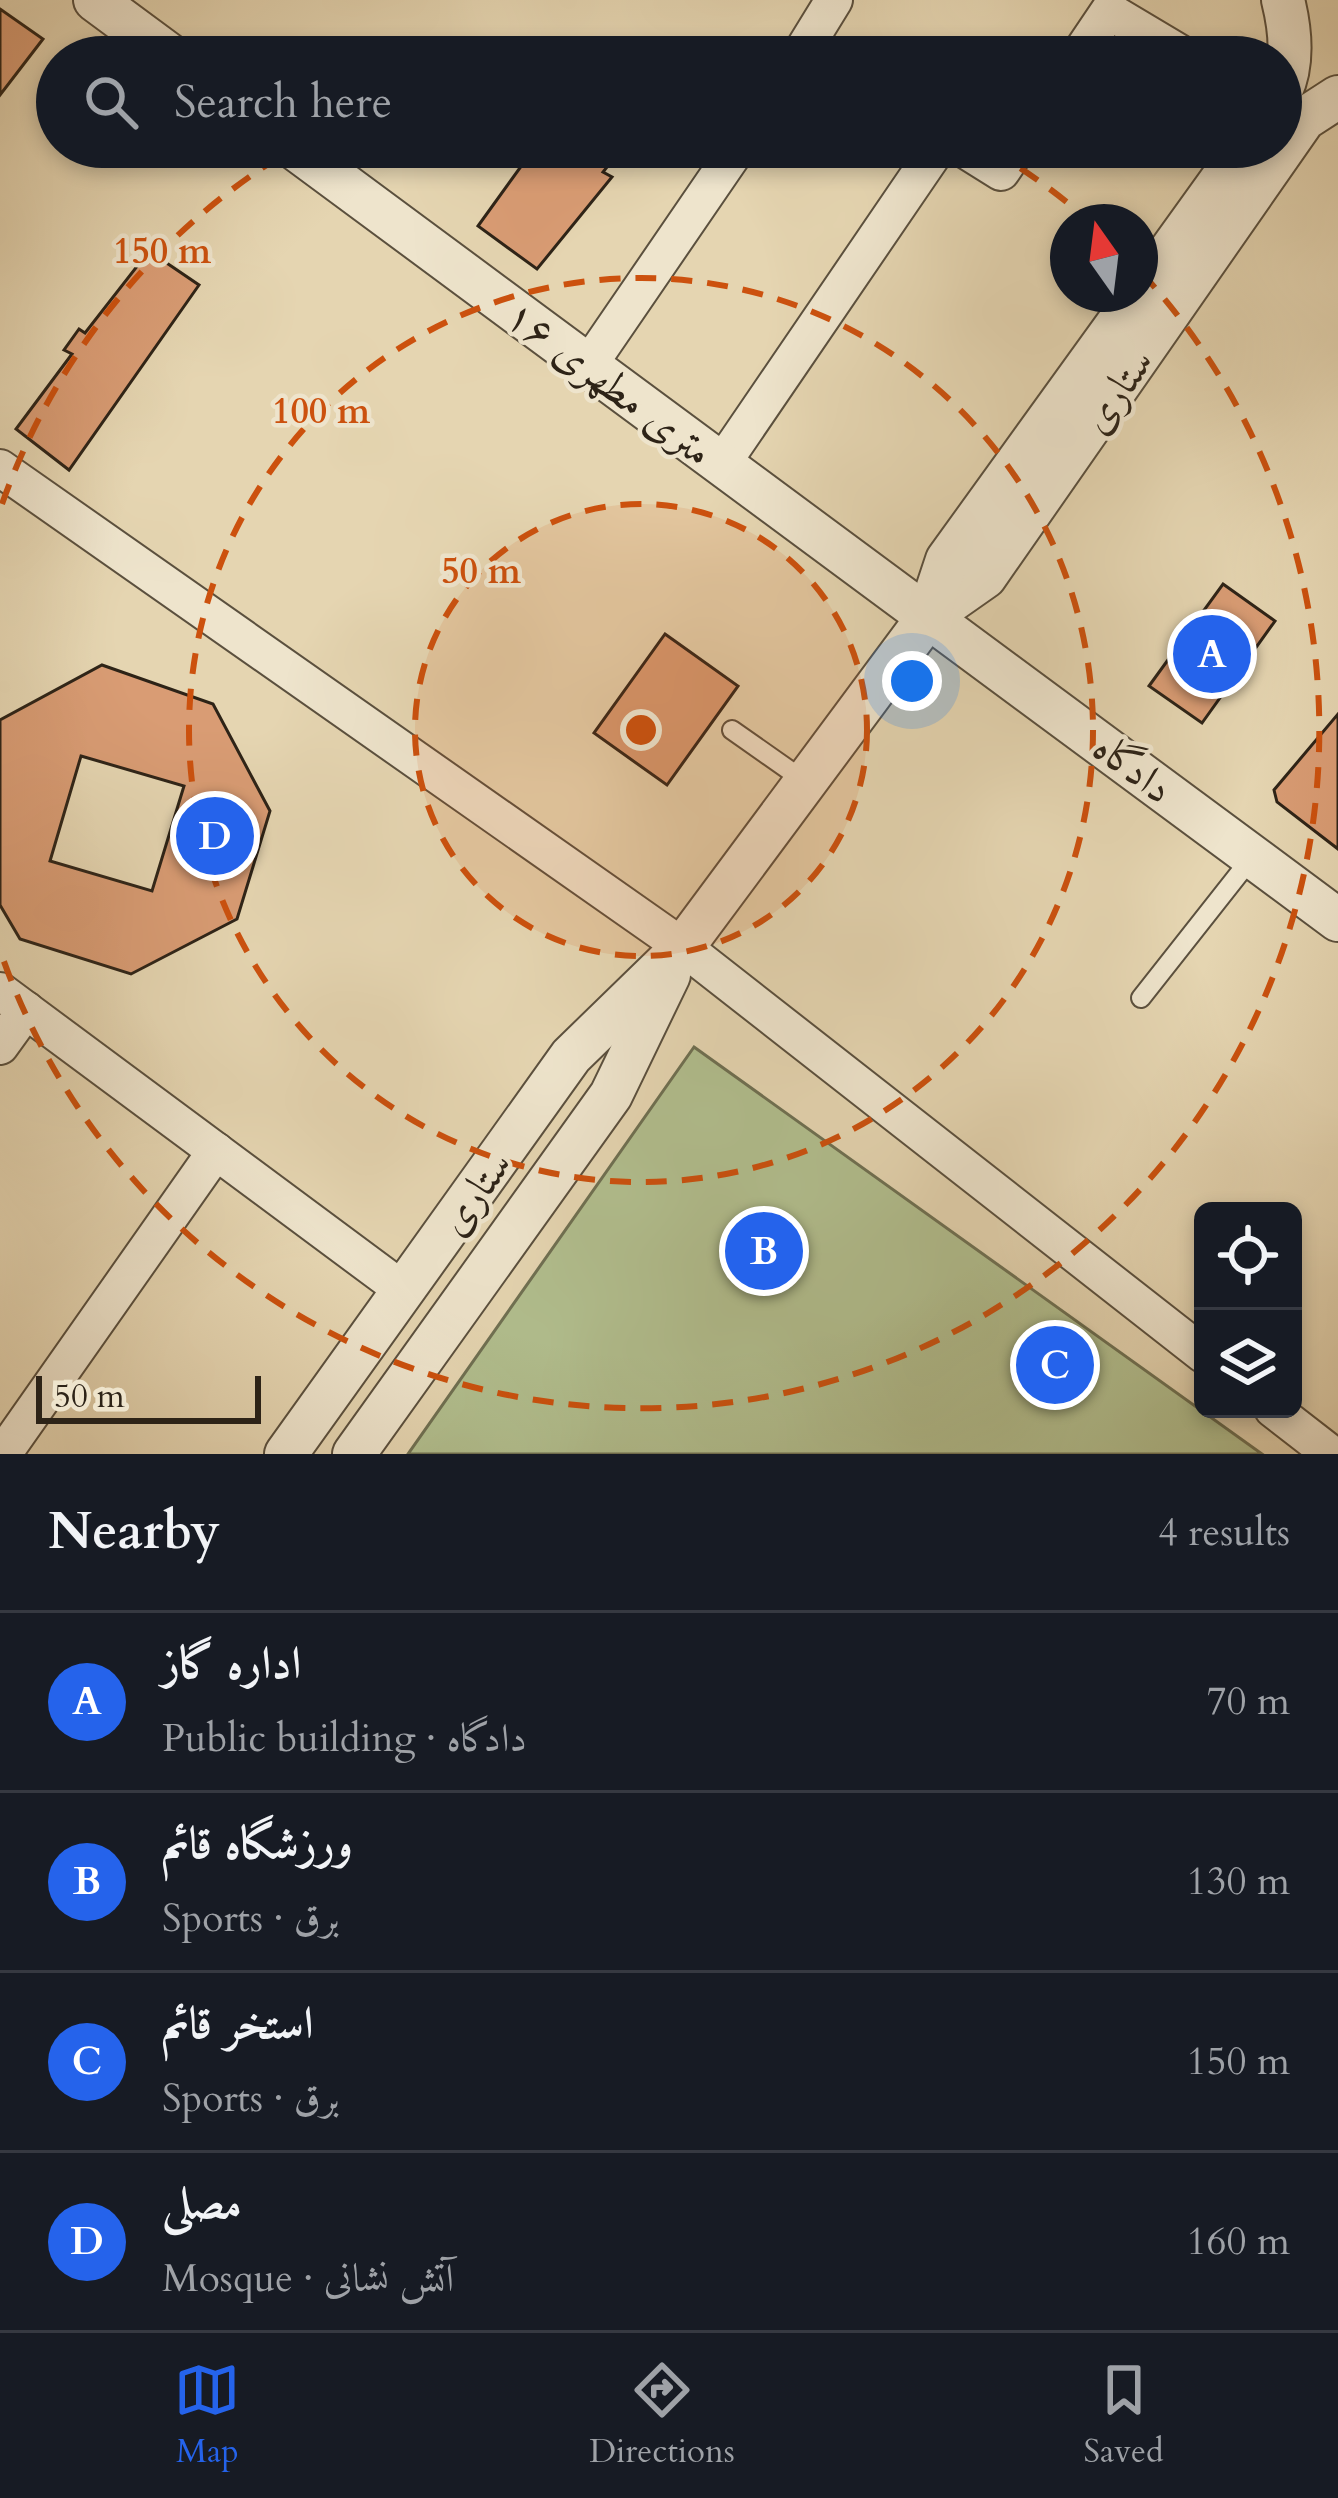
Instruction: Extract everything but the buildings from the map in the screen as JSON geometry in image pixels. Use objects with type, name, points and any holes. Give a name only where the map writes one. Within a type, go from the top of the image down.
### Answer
[{"type":"street","points":[[95,0],[144,36]]},
{"type":"street","points":[[819,36],[834,0]]},
{"type":"street","points":[[1282,0],[1289,36]]},
{"type":"street","points":[[1092,36],[1109,11],[1151,36]]},
{"type":"street","name":"ستاری","points":[[1302,122],[1338,98]]},
{"type":"street","name":"۱۶ متری مطهری","points":[[321,168],[928,617]]},
{"type":"street","points":[[588,366],[723,168]]},
{"type":"street","points":[[721,464],[924,168]]},
{"type":"street","name":"ستاری","points":[[1158,268],[1230,168]]},
{"type":"street","name":"ستاری","points":[[286,1454],[571,1056],[682,947],[928,617],[985,577],[1270,168]]},
{"type":"street","name":"ستاری","points":[[928,617],[946,560],[1126,312]]},
{"type":"street","points":[[0,468],[682,947],[1194,1347]]},
{"type":"street","name":"دادگاه","points":[[928,617],[1338,920]]},
{"type":"street","name":"ستاری","points":[[354,1454],[611,1095],[682,947]]},
{"type":"street","points":[[0,1046],[13,1000],[404,1290]]},
{"type":"street","points":[[3,1454],[216,1151]]},
{"type":"street","points":[[1284,1418],[1330,1454]]},
{"type":"lane","points":[[732,730],[806,782]]},
{"type":"lane","points":[[1141,998],[1253,856]]},
{"type":"green space","points":[[694,1047],[1194,1405],[1194,1418],[1212,1418],[1262,1454],[408,1454]]},
{"type":"place","name":"اداره گاز","points":[[1212,654]]},
{"type":"place","name":"مصلی","points":[[215,836]]},
{"type":"place","name":"ورزشگاه قائم","points":[[764,1251]]},
{"type":"place","name":"استخر قائم","points":[[1055,1365]]}]
